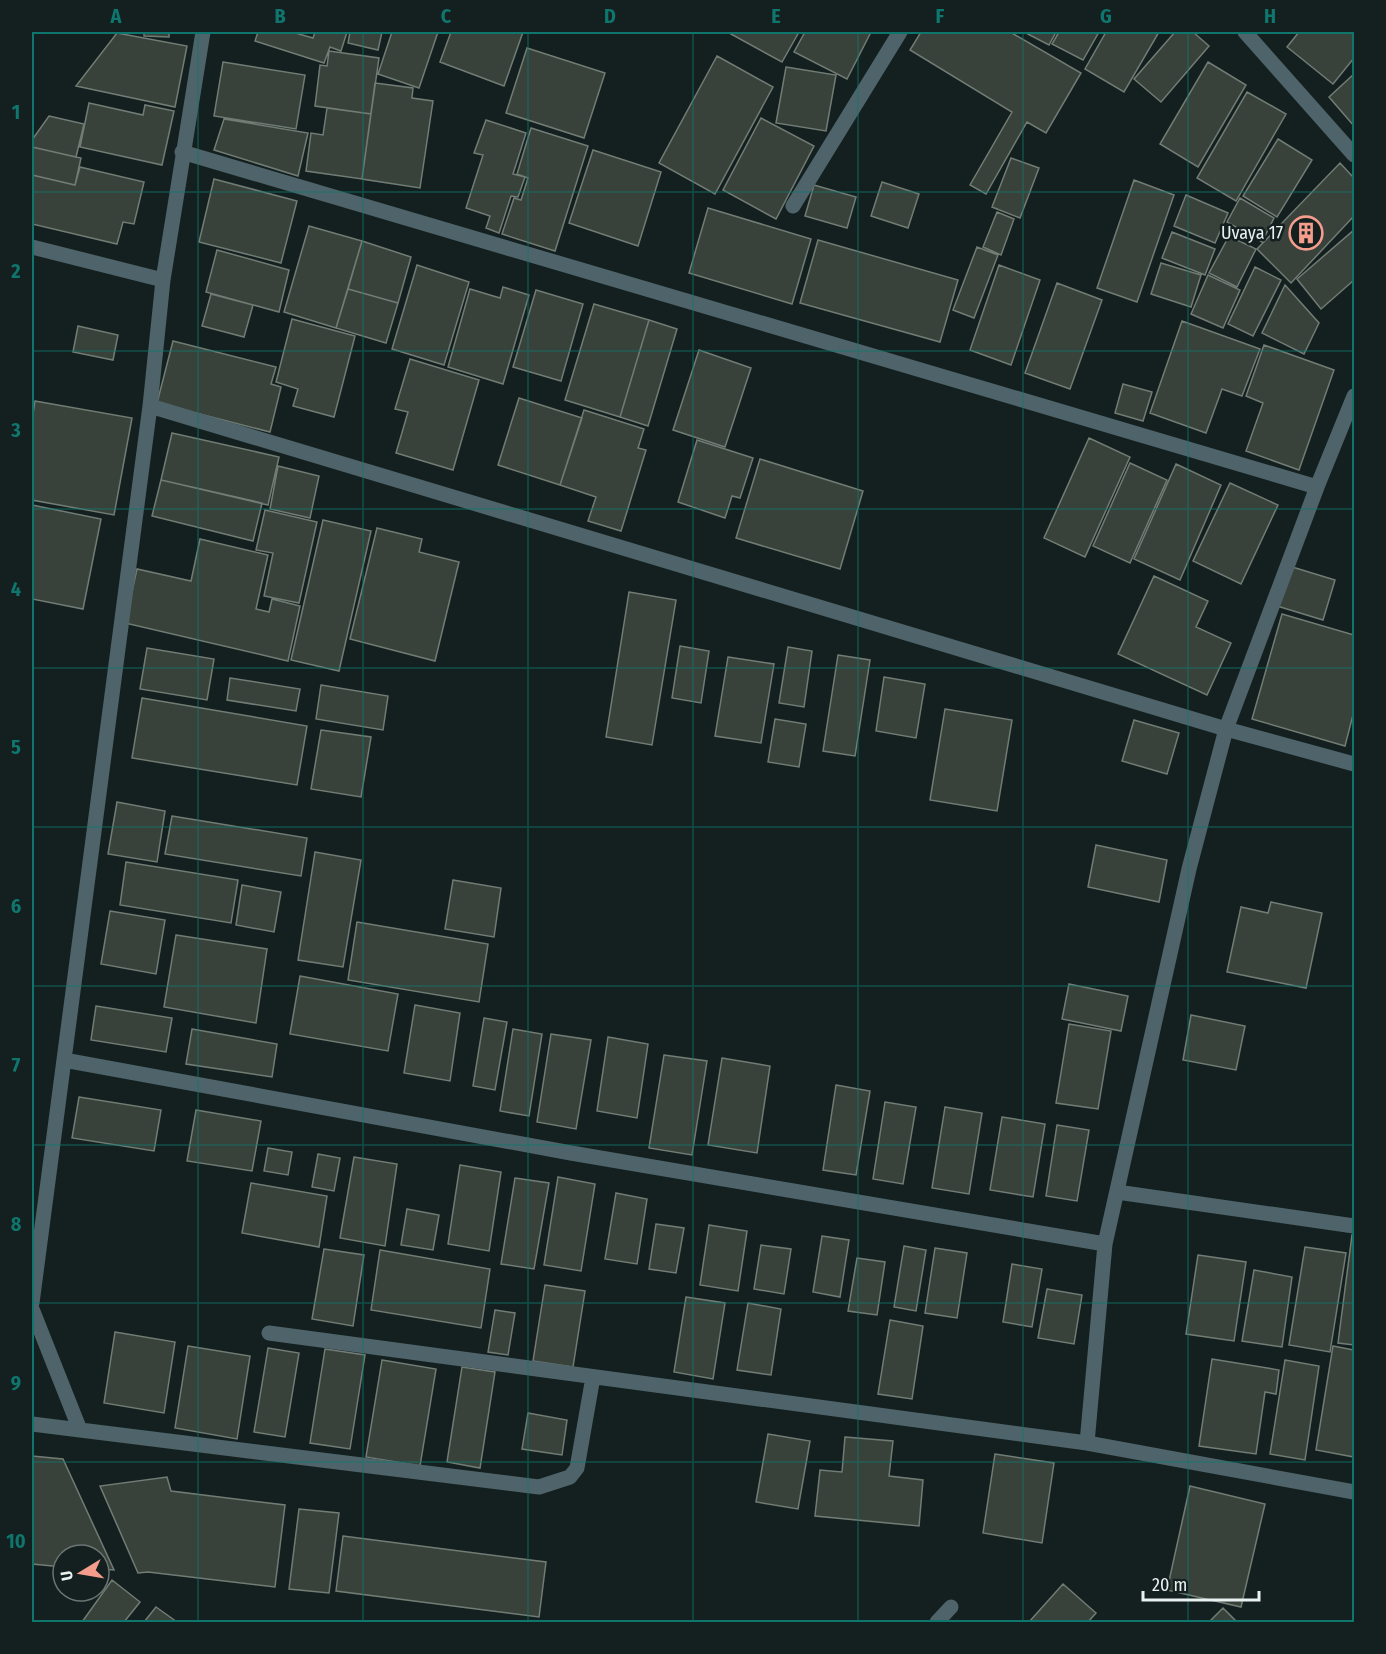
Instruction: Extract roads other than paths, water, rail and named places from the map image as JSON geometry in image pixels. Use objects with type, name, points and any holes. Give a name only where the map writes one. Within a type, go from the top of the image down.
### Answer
[{"type":"street","points":[[32,1303],[150,406],[163,280],[203,32]]},
{"type":"street","points":[[793,206],[900,32]]},
{"type":"street","points":[[1245,32],[1354,155]]},
{"type":"street","points":[[182,152],[1317,486]]},
{"type":"street","points":[[32,247],[163,280]]},
{"type":"street","points":[[1087,1443],[1106,1244],[1189,869],[1226,729],[1317,486],[1354,396]]},
{"type":"street","points":[[150,406],[1226,729],[1354,764]]},
{"type":"street","points":[[64,1060],[583,1155],[1106,1244]]},
{"type":"street","points":[[1117,1192],[1354,1226]]},
{"type":"street","points":[[32,1309],[80,1430]]},
{"type":"street","points":[[269,1333],[1087,1443],[1354,1492]]},
{"type":"street","points":[[32,1425],[539,1487],[570,1477],[577,1468],[593,1377]]},
{"type":"street","points":[[937,1623],[951,1607]]},
{"type":"place","name":"Uvaya 17","points":[[1306,233]]}]
